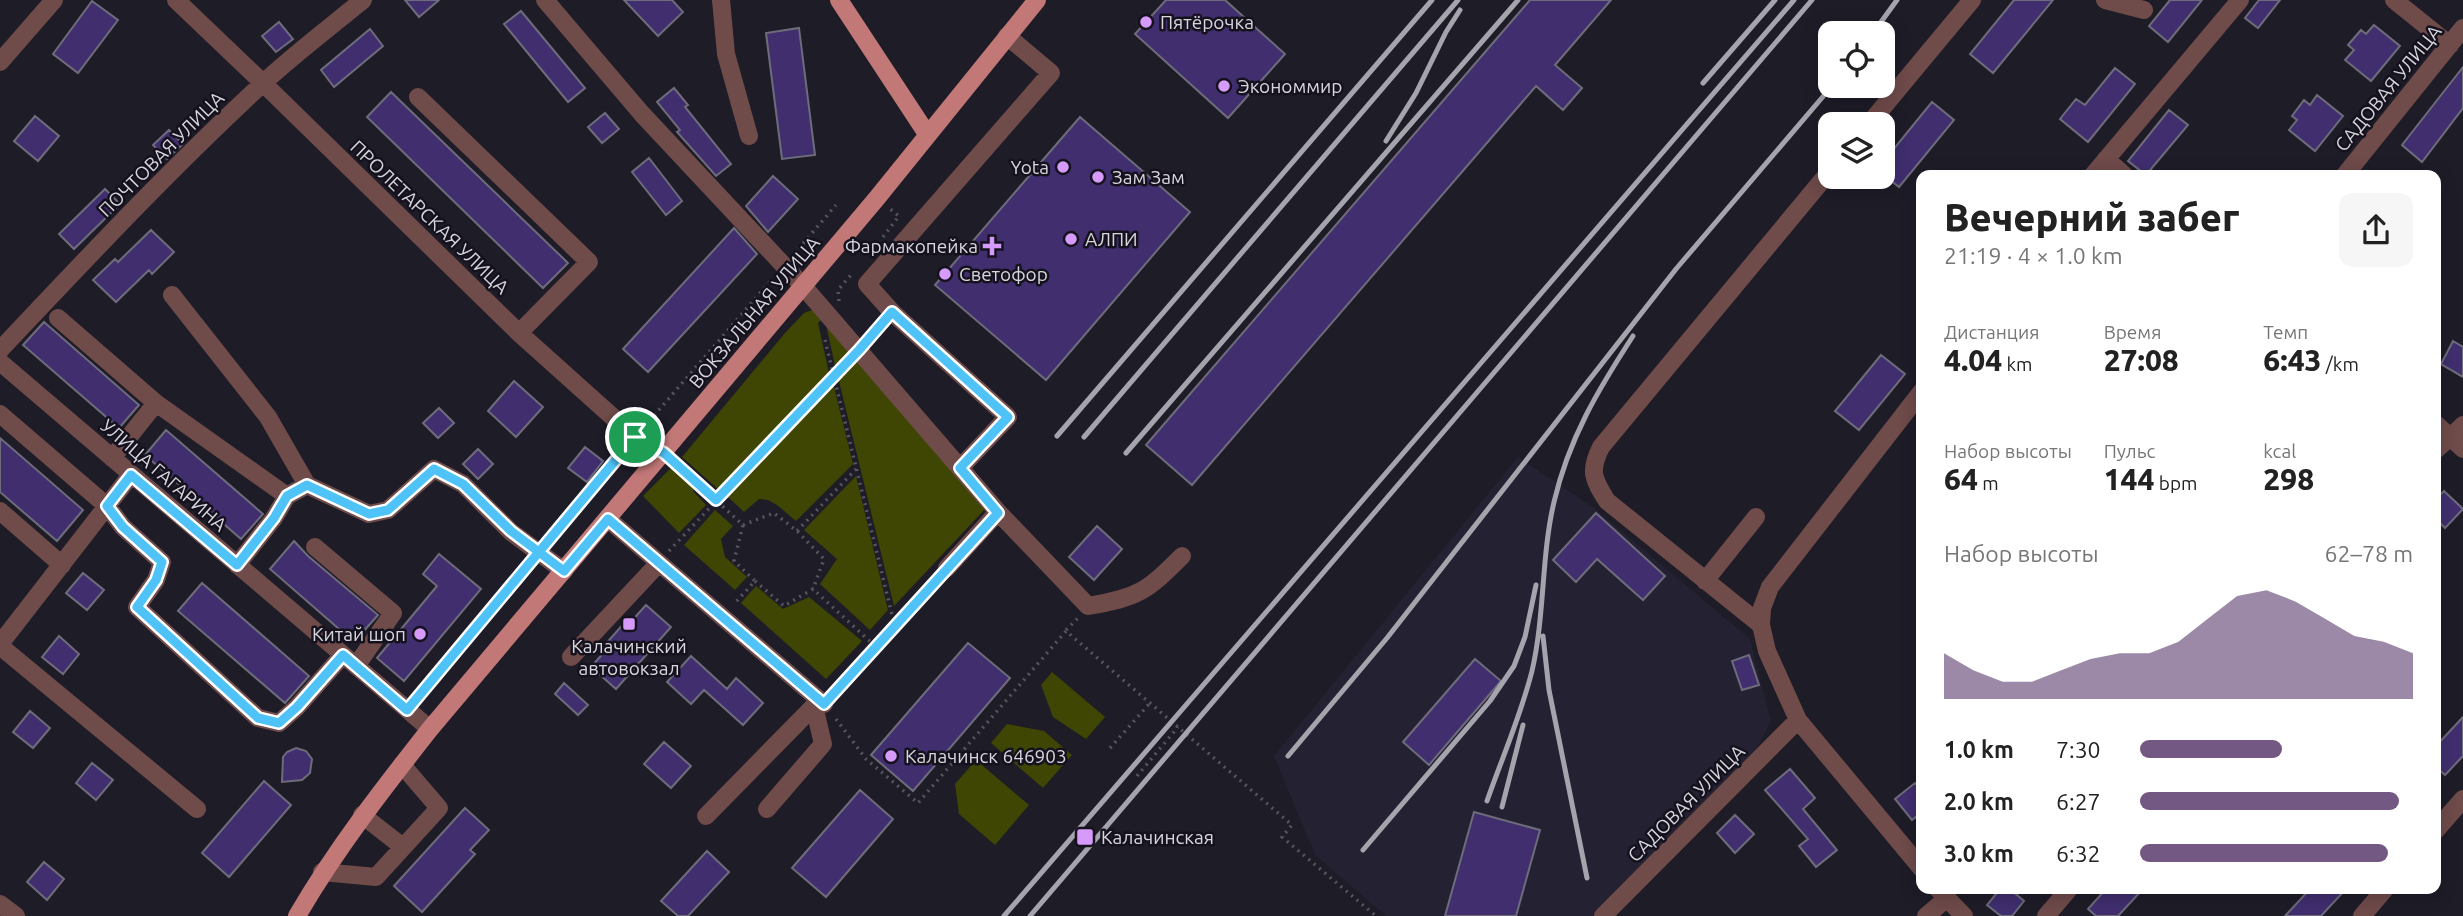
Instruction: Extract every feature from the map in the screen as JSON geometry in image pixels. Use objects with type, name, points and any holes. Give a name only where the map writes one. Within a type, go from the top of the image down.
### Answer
[{"type":"main road","points":[[839,0],[928,134]]},
{"type":"main road","name":"ВОКЗАЛЬНАЯ УЛИЦА","points":[[298,916],[322,872],[362,815],[430,729],[877,198],[1037,0]]},
{"type":"street","points":[[0,62],[54,0]]},
{"type":"street","name":"ПРОЛЕТАРСКАЯ УЛИЦА","points":[[176,0],[519,333],[635,437],[664,453]]},
{"type":"street","name":"ПОЧТОВАЯ УЛИЦА","points":[[0,350],[142,200],[263,82],[363,0]]},
{"type":"street","points":[[545,0],[642,114],[829,315],[998,513],[1088,606],[1136,595],[1153,585],[1182,556]]},
{"type":"street","points":[[721,0],[726,54],[749,136]]},
{"type":"street","points":[[1879,112],[1972,0]]},
{"type":"street","points":[[2105,0],[2144,10]]},
{"type":"street","points":[[2097,170],[2240,0]]},
{"type":"street","points":[[2394,0],[2450,45]]},
{"type":"street","name":"САДОВАЯ УЛИЦА","points":[[2349,170],[2463,28]]},
{"type":"street","points":[[960,468],[1008,417],[892,312],[867,284],[1051,73],[1007,36]]},
{"type":"street","points":[[418,97],[589,262],[519,333]]},
{"type":"street","points":[[2106,159],[2118,170]]},
{"type":"street","points":[[1761,625],[1607,501],[1594,481],[1594,462],[1601,447],[1818,185]]},
{"type":"street","points":[[172,295],[268,417],[307,485],[369,514],[388,510],[434,469],[463,484],[511,531],[564,571]]},
{"type":"street","points":[[58,318],[156,403],[287,496]]},
{"type":"street","name":"УЛИЦА ГАГАРИНА","points":[[0,362],[430,729]]},
{"type":"street","points":[[1916,399],[1770,587],[1762,608],[1761,625],[1767,651],[1798,720],[1916,862]]},
{"type":"street","points":[[112,458],[156,403]]},
{"type":"street","points":[[0,414],[107,506],[123,527],[162,562],[156,580],[137,607],[258,718],[279,723],[349,661],[393,612],[315,547]]},
{"type":"street","points":[[2441,427],[2459,437]]},
{"type":"street","points":[[2441,447],[2459,437]]},
{"type":"street","points":[[131,475],[0,645],[197,809]]},
{"type":"street","points":[[237,565],[274,518],[287,496],[307,485]]},
{"type":"street","points":[[0,511],[62,565]]},
{"type":"street","points":[[947,568],[998,513]]},
{"type":"street","points":[[1704,581],[1756,517]]},
{"type":"street","points":[[608,519],[819,705],[824,744],[767,810]]},
{"type":"street","points":[[571,657],[659,563]]},
{"type":"street","points":[[706,816],[819,705]]},
{"type":"street","name":"САДОВАЯ УЛИЦА","points":[[1603,916],[1798,720]]},
{"type":"street","points":[[322,872],[376,877],[439,808],[402,765]]},
{"type":"street","points":[[2441,824],[2463,799]]},
{"type":"street","points":[[362,815],[403,847]]},
{"type":"street","points":[[1926,916],[1942,894],[1964,916]]},
{"type":"street","points":[[2046,916],[2065,894]]},
{"type":"street","points":[[2362,916],[2381,894]]},
{"type":"street","points":[[0,904],[16,916]]},
{"type":"path","points":[[877,198],[899,216],[882,237]]},
{"type":"path","points":[[790,258],[836,205]]},
{"type":"path","points":[[407,710],[635,437],[781,268]]},
{"type":"path","points":[[856,269],[838,290],[839,304],[822,323],[895,627]]},
{"type":"path","points":[[659,563],[892,312]]},
{"type":"path","points":[[664,453],[743,525]]},
{"type":"path","points":[[797,531],[856,469]]},
{"type":"path","points":[[774,513],[797,531],[824,559],[813,589],[784,606],[755,581],[734,561],[743,525],[774,513]]},
{"type":"path","points":[[947,568],[876,648],[819,705],[866,759],[918,803],[1066,631],[1292,825],[1282,836],[1376,916]]},
{"type":"path","points":[[722,617],[755,581]]},
{"type":"path","points":[[813,589],[876,648]]},
{"type":"path","points":[[1110,748],[1150,703]]},
{"type":"path","points":[[1137,776],[1178,727]]},
{"type":"shaded area","points":[[1518,457],[1594,508],[1750,639],[1771,722],[1755,752],[1593,916],[1386,916],[1315,855],[1274,756]]},
{"type":"green space","points":[[812,310],[825,316],[818,323],[829,373],[719,490],[682,457],[785,333],[804,313]]},
{"type":"green space","points":[[826,325],[854,351],[836,370]]},
{"type":"green space","points":[[859,355],[987,507],[894,606],[838,377]]},
{"type":"green space","points":[[833,383],[853,464],[796,521],[768,500],[759,499],[744,512],[727,496]]},
{"type":"green space","points":[[674,465],[696,486],[693,491],[706,505],[679,533],[643,496]]},
{"type":"green space","points":[[856,476],[888,610],[870,630],[820,584],[837,559],[804,530]]},
{"type":"green space","points":[[715,510],[733,526],[721,539],[725,557],[747,577],[735,590],[684,545]]},
{"type":"green space","points":[[756,586],[783,609],[809,597],[862,641],[826,679],[741,603]]},
{"type":"green space","points":[[1052,672],[1105,717],[1086,739],[1053,717],[1041,685]]},
{"type":"green space","points":[[1007,724],[1044,731],[1072,755],[1043,788],[991,743]]},
{"type":"green space","points":[[976,760],[1029,805],[995,845],[959,814],[955,784]]},
{"type":"building","points":[[405,0],[439,0],[419,17]]},
{"type":"building","points":[[624,0],[672,0],[683,12],[658,36]]},
{"type":"building","name":"Экономмир","points":[[1166,0],[1225,0],[1285,54],[1228,118],[1135,34]]},
{"type":"building","points":[[1530,0],[1611,0],[1555,65],[1582,88],[1563,110],[1536,86],[1192,485],[1146,445]]},
{"type":"building","points":[[2014,0],[2053,0],[1993,73],[1970,54]]},
{"type":"building","points":[[2170,0],[2202,0],[2168,42],[2149,26]]},
{"type":"building","points":[[2259,0],[2280,0],[2258,28],[2245,18]]},
{"type":"building","points":[[92,1],[118,20],[78,73],[53,54]]},
{"type":"building","points":[[521,11],[585,88],[568,102],[504,24]]},
{"type":"building","points":[[279,22],[293,39],[276,52],[262,36]]},
{"type":"building","points":[[2374,25],[2400,46],[2371,81],[2345,60],[2354,50],[2348,45],[2361,30],[2366,34]]},
{"type":"building","points":[[799,28],[815,155],[782,159],[766,33]]},
{"type":"building","points":[[370,29],[383,46],[334,87],[321,70]]},
{"type":"building","points":[[2463,67],[2463,108],[2422,162],[2402,145]]},
{"type":"building","points":[[2115,68],[2135,84],[2088,142],[2060,119],[2076,99],[2085,105]]},
{"type":"building","points":[[674,88],[688,105],[685,107],[731,164],[716,176],[677,132],[680,130],[657,102]]},
{"type":"building","points":[[391,92],[568,263],[543,288],[367,117]]},
{"type":"building","points":[[2317,95],[2343,116],[2315,151],[2289,130],[2297,120],[2292,116],[2304,100],[2310,105]]},
{"type":"building","points":[[1932,102],[1954,120],[1899,187],[1895,184],[1895,147]]},
{"type":"building","points":[[2169,110],[2188,125],[2150,170],[2140,170],[2128,161]]},
{"type":"building","points":[[605,113],[619,129],[602,143],[588,127]]},
{"type":"building","points":[[35,116],[59,136],[38,161],[14,141]]},
{"type":"building","name":"АЛПИ","points":[[1080,117],[1190,212],[1046,380],[935,285]]},
{"type":"building","points":[[169,130],[183,144],[167,159],[153,145]]},
{"type":"building","points":[[649,158],[682,201],[666,215],[632,172]]},
{"type":"building","points":[[773,176],[798,199],[768,232],[746,206]]},
{"type":"building","points":[[105,189],[120,204],[74,249],[59,234]]},
{"type":"building","points":[[734,228],[757,254],[648,372],[623,349]]},
{"type":"building","points":[[151,230],[174,252],[152,274],[149,270],[116,302],[93,280],[115,259],[118,262]]},
{"type":"building","points":[[44,322],[139,405],[119,428],[23,345]]},
{"type":"building","points":[[2453,341],[2463,347],[2463,377],[2441,364]]},
{"type":"building","points":[[1881,355],[1905,374],[1859,430],[1835,411]]},
{"type":"building","points":[[514,381],[543,407],[516,437],[488,411]]},
{"type":"building","points":[[439,408],[454,423],[438,438],[423,423]]},
{"type":"building","points":[[166,430],[263,514],[241,539],[145,455]]},
{"type":"building","points":[[0,438],[83,510],[57,541],[0,492]]},
{"type":"building","points":[[585,447],[603,461],[587,482],[568,468]]},
{"type":"building","points":[[478,449],[493,464],[478,479],[463,464]]},
{"type":"building","points":[[2444,491],[2463,509],[2445,528],[2441,524],[2441,494]]},
{"type":"building","points":[[1596,513],[1665,576],[1643,600],[1597,559],[1576,582],[1553,560]]},
{"type":"building","points":[[1097,526],[1122,549],[1094,580],[1069,557]]},
{"type":"building","points":[[294,541],[378,615],[354,642],[270,569]]},
{"type":"building","name":"Китай шоп","points":[[439,554],[481,589],[404,681],[377,658],[437,586],[423,574]]},
{"type":"building","points":[[83,573],[104,590],[87,610],[66,593]]},
{"type":"building","points":[[202,583],[309,676],[285,703],[178,611]]},
{"type":"building","points":[[646,605],[671,627],[616,689],[591,667],[606,650],[603,647],[626,621],[629,624]]},
{"type":"building","points":[[59,636],[79,654],[63,674],[42,657]]},
{"type":"building","points":[[968,643],[1010,678],[913,791],[871,755]]},
{"type":"building","points":[[1749,655],[1759,685],[1742,690],[1732,661]]},
{"type":"building","points":[[691,656],[727,689],[736,678],[763,703],[743,725],[704,690],[691,704],[667,682]]},
{"type":"building","points":[[1475,659],[1501,681],[1429,765],[1403,742]]},
{"type":"building","points":[[564,683],[588,705],[578,715],[555,694]]},
{"type":"building","points":[[30,711],[50,728],[33,748],[13,732]]},
{"type":"building","points":[[2463,717],[2463,756],[2445,775],[2441,771],[2441,741]]},
{"type":"building","points":[[664,742],[691,766],[671,788],[644,764]]},
{"type":"building","points":[[296,748],[306,751],[312,759],[310,773],[302,780],[282,782],[283,757]]},
{"type":"building","points":[[92,763],[113,780],[96,800],[76,783]]},
{"type":"building","points":[[1790,769],[1815,798],[1803,809],[1837,850],[1816,867],[1799,846],[1808,839],[1765,790]]},
{"type":"building","points":[[264,781],[291,805],[229,877],[202,853]]},
{"type":"building","points":[[1915,783],[1916,817],[1912,820],[1895,799]]},
{"type":"building","points":[[860,790],[893,819],[826,897],[792,868]]},
{"type":"building","points":[[465,808],[489,830],[470,850],[475,854],[422,912],[394,886]]},
{"type":"building","points":[[1474,812],[1540,830],[1516,916],[1445,916]]},
{"type":"building","points":[[1735,815],[1754,834],[1735,853],[1717,833]]},
{"type":"building","points":[[707,851],[729,872],[688,916],[678,916],[661,901]]},
{"type":"building","points":[[44,862],[64,879],[47,900],[27,882]]},
{"type":"building","points":[[1996,894],[2016,894],[2024,901],[2012,916],[2001,916],[1987,905]]},
{"type":"building","points":[[2102,894],[2138,894],[2118,916],[2096,916],[2088,909]]},
{"type":"building","points":[[2305,894],[2341,894],[2321,916],[2285,916]]},
{"type":"railway","points":[[1057,436],[1432,0]]},
{"type":"railway","points":[[1084,437],[1458,0]]},
{"type":"railway","points":[[1126,453],[1518,0]]},
{"type":"railway","points":[[1703,83],[1775,0]]},
{"type":"railway","points":[[1004,916],[1794,0]]},
{"type":"railway","points":[[1030,916],[1812,0]]},
{"type":"railway","points":[[1882,21],[1897,0]]},
{"type":"railway","points":[[1386,141],[1416,93],[1460,10]]},
{"type":"railway","points":[[1288,756],[1387,638],[1676,269],[1822,98]]},
{"type":"railway","points":[[1487,801],[1532,671],[1550,523],[1560,479],[1586,415],[1633,336]]},
{"type":"railway","points":[[1363,850],[1490,701],[1514,666],[1525,637],[1536,585]]},
{"type":"railway","points":[[1543,636],[1549,690],[1587,878]]},
{"type":"railway","points":[[1502,807],[1523,725]]},
{"type":"place","name":"Пятёрочка","points":[[1146,22]]},
{"type":"place","name":"Экономмир","points":[[1224,86]]},
{"type":"place","name":"Yota","points":[[1063,167]]},
{"type":"place","name":"Зам Зам","points":[[1098,177]]},
{"type":"place","name":"АЛПИ","points":[[1071,239]]},
{"type":"place","name":"Фармакопейка","points":[[992,246]]},
{"type":"place","name":"Светофор","points":[[945,274]]},
{"type":"place","name":"Калачинский автовокзал","points":[[629,624]]},
{"type":"place","name":"Китай шоп","points":[[420,634]]},
{"type":"place","name":"Калачинск 646903","points":[[891,756]]},
{"type":"place","name":"Калачинская","points":[[1085,837]]},
{"type":"route","points":[[635,437],[540,553],[407,710],[343,655],[297,707],[279,723],[258,718],[137,607],[156,580],[162,562],[123,527],[107,506],[131,475],[237,565],[274,518],[287,496],[307,485],[369,514],[388,510],[434,469],[463,484],[511,531],[540,553],[564,571],[608,519],[824,704],[998,513],[960,468],[1008,417],[892,312],[716,500],[664,453],[635,437]]}]
